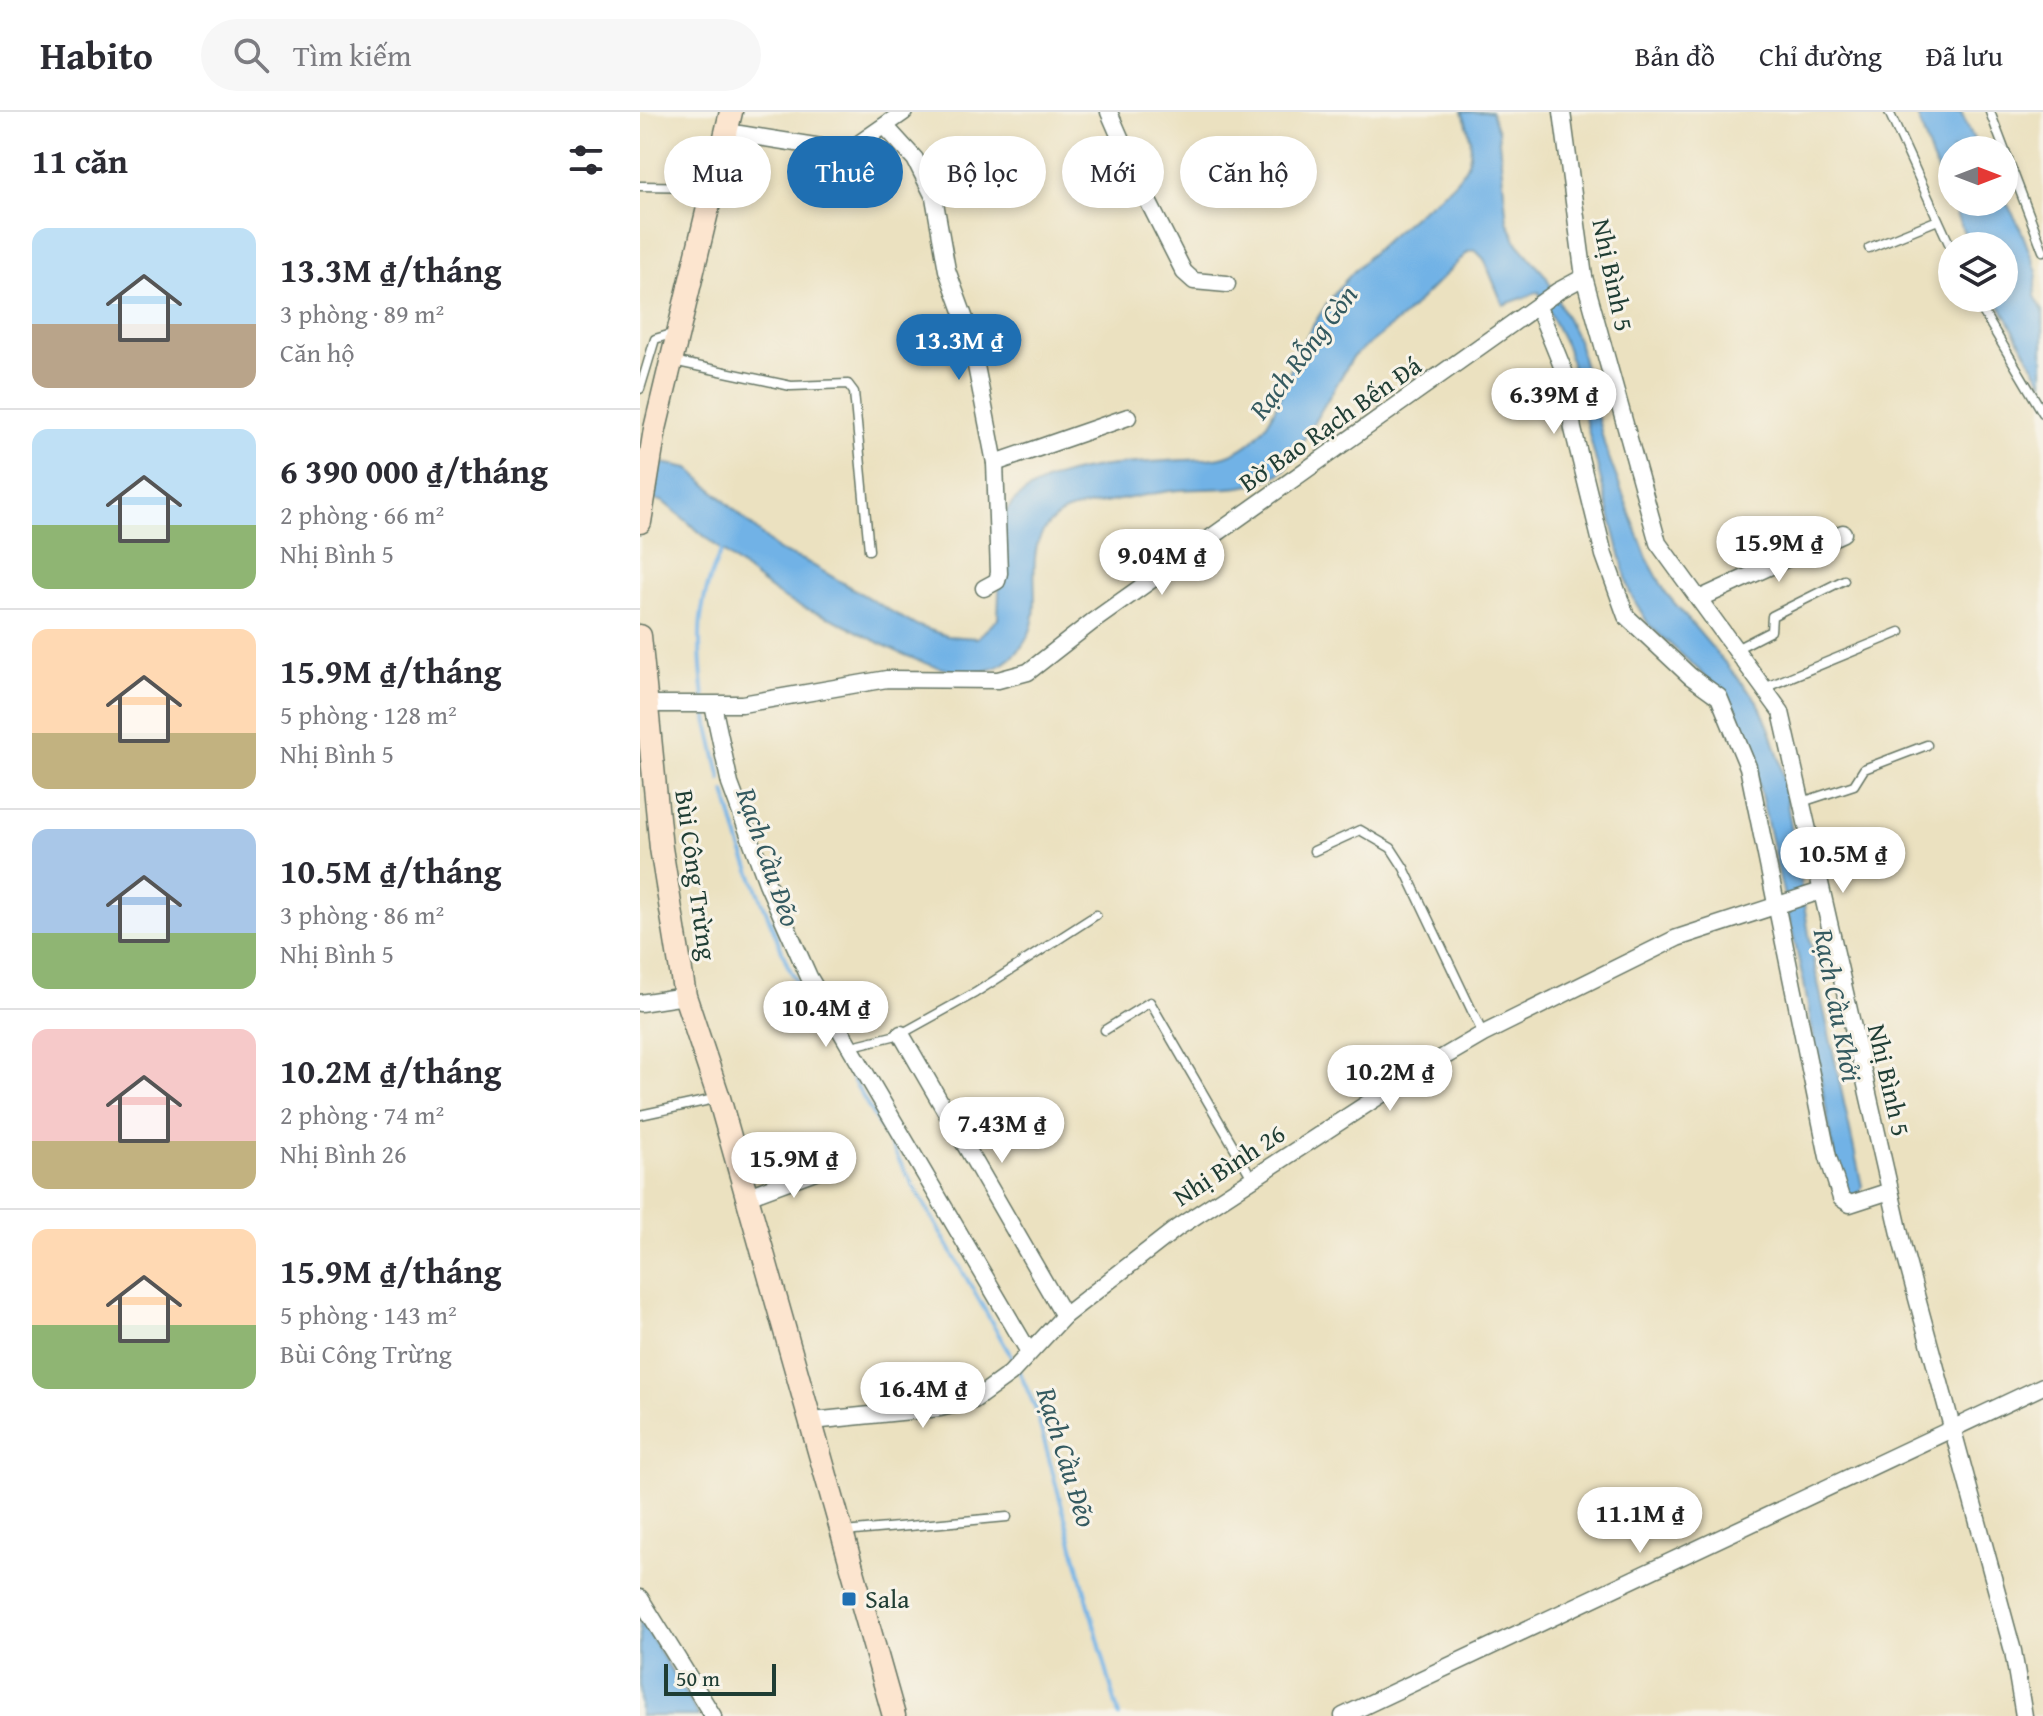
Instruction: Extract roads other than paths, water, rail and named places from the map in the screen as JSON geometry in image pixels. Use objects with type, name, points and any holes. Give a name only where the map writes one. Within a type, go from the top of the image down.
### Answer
[{"type":"street","points":[[729,122],[834,149],[854,147],[904,112]]},
{"type":"street","points":[[1109,112],[1146,197],[1184,272],[1194,281],[1227,284]]},
{"type":"street","name":"Nhị Bình 5","points":[[1562,112],[1584,277],[1658,543],[1781,712],[1816,892],[1890,1191],[2013,1651],[2024,1716]]},
{"type":"street","points":[[885,126],[915,159],[934,197],[947,270],[969,330],[995,463],[999,573],[997,581],[984,588]]},
{"type":"street","points":[[640,522],[655,429],[710,208]]},
{"type":"street","name":"Bờ Bao Rạch Bến Đá","points":[[649,704],[755,702],[887,679],[998,680],[1028,672],[1092,622],[1558,291],[1584,277]]},
{"type":"street","points":[[1540,304],[1566,376],[1573,429],[1604,555],[1626,616],[1690,676],[1719,697],[1748,767],[1828,1157],[1841,1198],[1850,1204],[1890,1191]]},
{"type":"street","points":[[995,463],[1128,417]]},
{"type":"street","points":[[1699,599],[1843,533]]},
{"type":"street","name":"Bùi Công Trừng","points":[[640,636],[661,848],[685,996],[748,1196],[894,1716]]},
{"type":"street","points":[[710,705],[730,784],[767,883],[809,977],[1027,1355]]},
{"type":"street","name":"Nhị Bình 26","points":[[812,1421],[958,1405],[974,1400],[1010,1374],[1064,1316],[1177,1228],[1399,1083],[1483,1034],[1677,938],[1816,892]]},
{"type":"street","points":[[640,1003],[685,996]]},
{"type":"street","points":[[901,1034],[1064,1316]]},
{"type":"street","points":[[748,1196],[826,1167]]},
{"type":"street","points":[[1343,1716],[2043,1386]]},
{"type":"street","points":[[640,1598],[713,1716]]},
{"type":"lane","points":[[1889,112],[1944,232]]},
{"type":"lane","points":[[1990,112],[2043,251]]},
{"type":"lane","points":[[640,186],[664,187]]},
{"type":"lane","points":[[1869,248],[1938,220]]},
{"type":"lane","points":[[1983,312],[2043,413]]},
{"type":"lane","points":[[640,389],[655,339],[680,331]]},
{"type":"lane","points":[[672,360],[791,386],[848,384],[854,392],[869,550]]},
{"type":"lane","points":[[1736,650],[1771,631],[1772,616],[1844,580]]},
{"type":"lane","points":[[1763,688],[1900,632]]},
{"type":"lane","points":[[1801,803],[1854,785],[1864,769],[1927,745]]},
{"type":"lane","points":[[1314,851],[1360,830],[1391,848],[1404,868],[1483,1034]]},
{"type":"lane","points":[[847,1047],[901,1034],[975,993],[1096,915]]},
{"type":"lane","points":[[1105,1030],[1150,1002],[1252,1179]]},
{"type":"lane","points":[[640,1115],[719,1098]]},
{"type":"lane","points":[[843,1532],[1007,1517]]},
{"type":"water","name":"Rạch Rỗng Gòn","points":[[1462,112],[1491,112],[1498,131],[1507,221],[1518,244],[1546,276],[1578,341],[1605,447],[1647,558],[1666,593],[1758,702],[1771,732],[1780,761],[1814,964],[1862,1186],[1859,1196],[1853,1197],[1840,1190],[1804,983],[1752,756],[1737,714],[1723,692],[1649,625],[1630,593],[1567,348],[1539,292],[1503,305],[1484,259],[1475,250],[1468,252],[1404,316],[1353,357],[1286,469],[1260,483],[1246,486],[1170,491],[1083,506],[1063,513],[1048,525],[1039,539],[1035,554],[1035,604],[1028,636],[1011,658],[990,670],[966,672],[913,659],[834,619],[794,604],[750,574],[662,501],[640,498],[640,459],[689,468],[778,550],[807,562],[913,624],[947,636],[977,638],[998,619],[1002,519],[1015,501],[1034,487],[1082,470],[1225,456],[1254,439],[1272,415],[1306,337],[1338,290],[1370,255],[1448,188],[1464,170],[1470,156],[1470,141]]},
{"type":"water","points":[[1916,112],[1961,112],[1972,136],[1938,136],[1938,173]]},
{"type":"water","points":[[1957,216],[2014,216],[2020,227],[2037,272],[2035,296],[2043,311],[2043,383],[2004,312],[2018,312],[2018,232],[1964,232]]},
{"type":"water","points":[[640,1619],[699,1716],[640,1716]]},
{"type":"waterway","name":"Rạch Cầu Đẽo","points":[[704,698],[700,657],[703,603],[723,547]]},
{"type":"waterway","name":"Rạch Cầu Đẽo","points":[[705,710],[721,779]]},
{"type":"waterway","name":"Rạch Cầu Đẽo","points":[[725,792],[741,848],[788,966],[1015,1363]]},
{"type":"waterway","name":"Rạch Cầu Đẽo","points":[[1019,1371],[1035,1407],[1119,1716]]},
{"type":"place","name":"Sala","points":[[849,1599]]},
{"type":"water label","name":"Rạch Cầu Khởi","points":[[1838,1005]]}]
